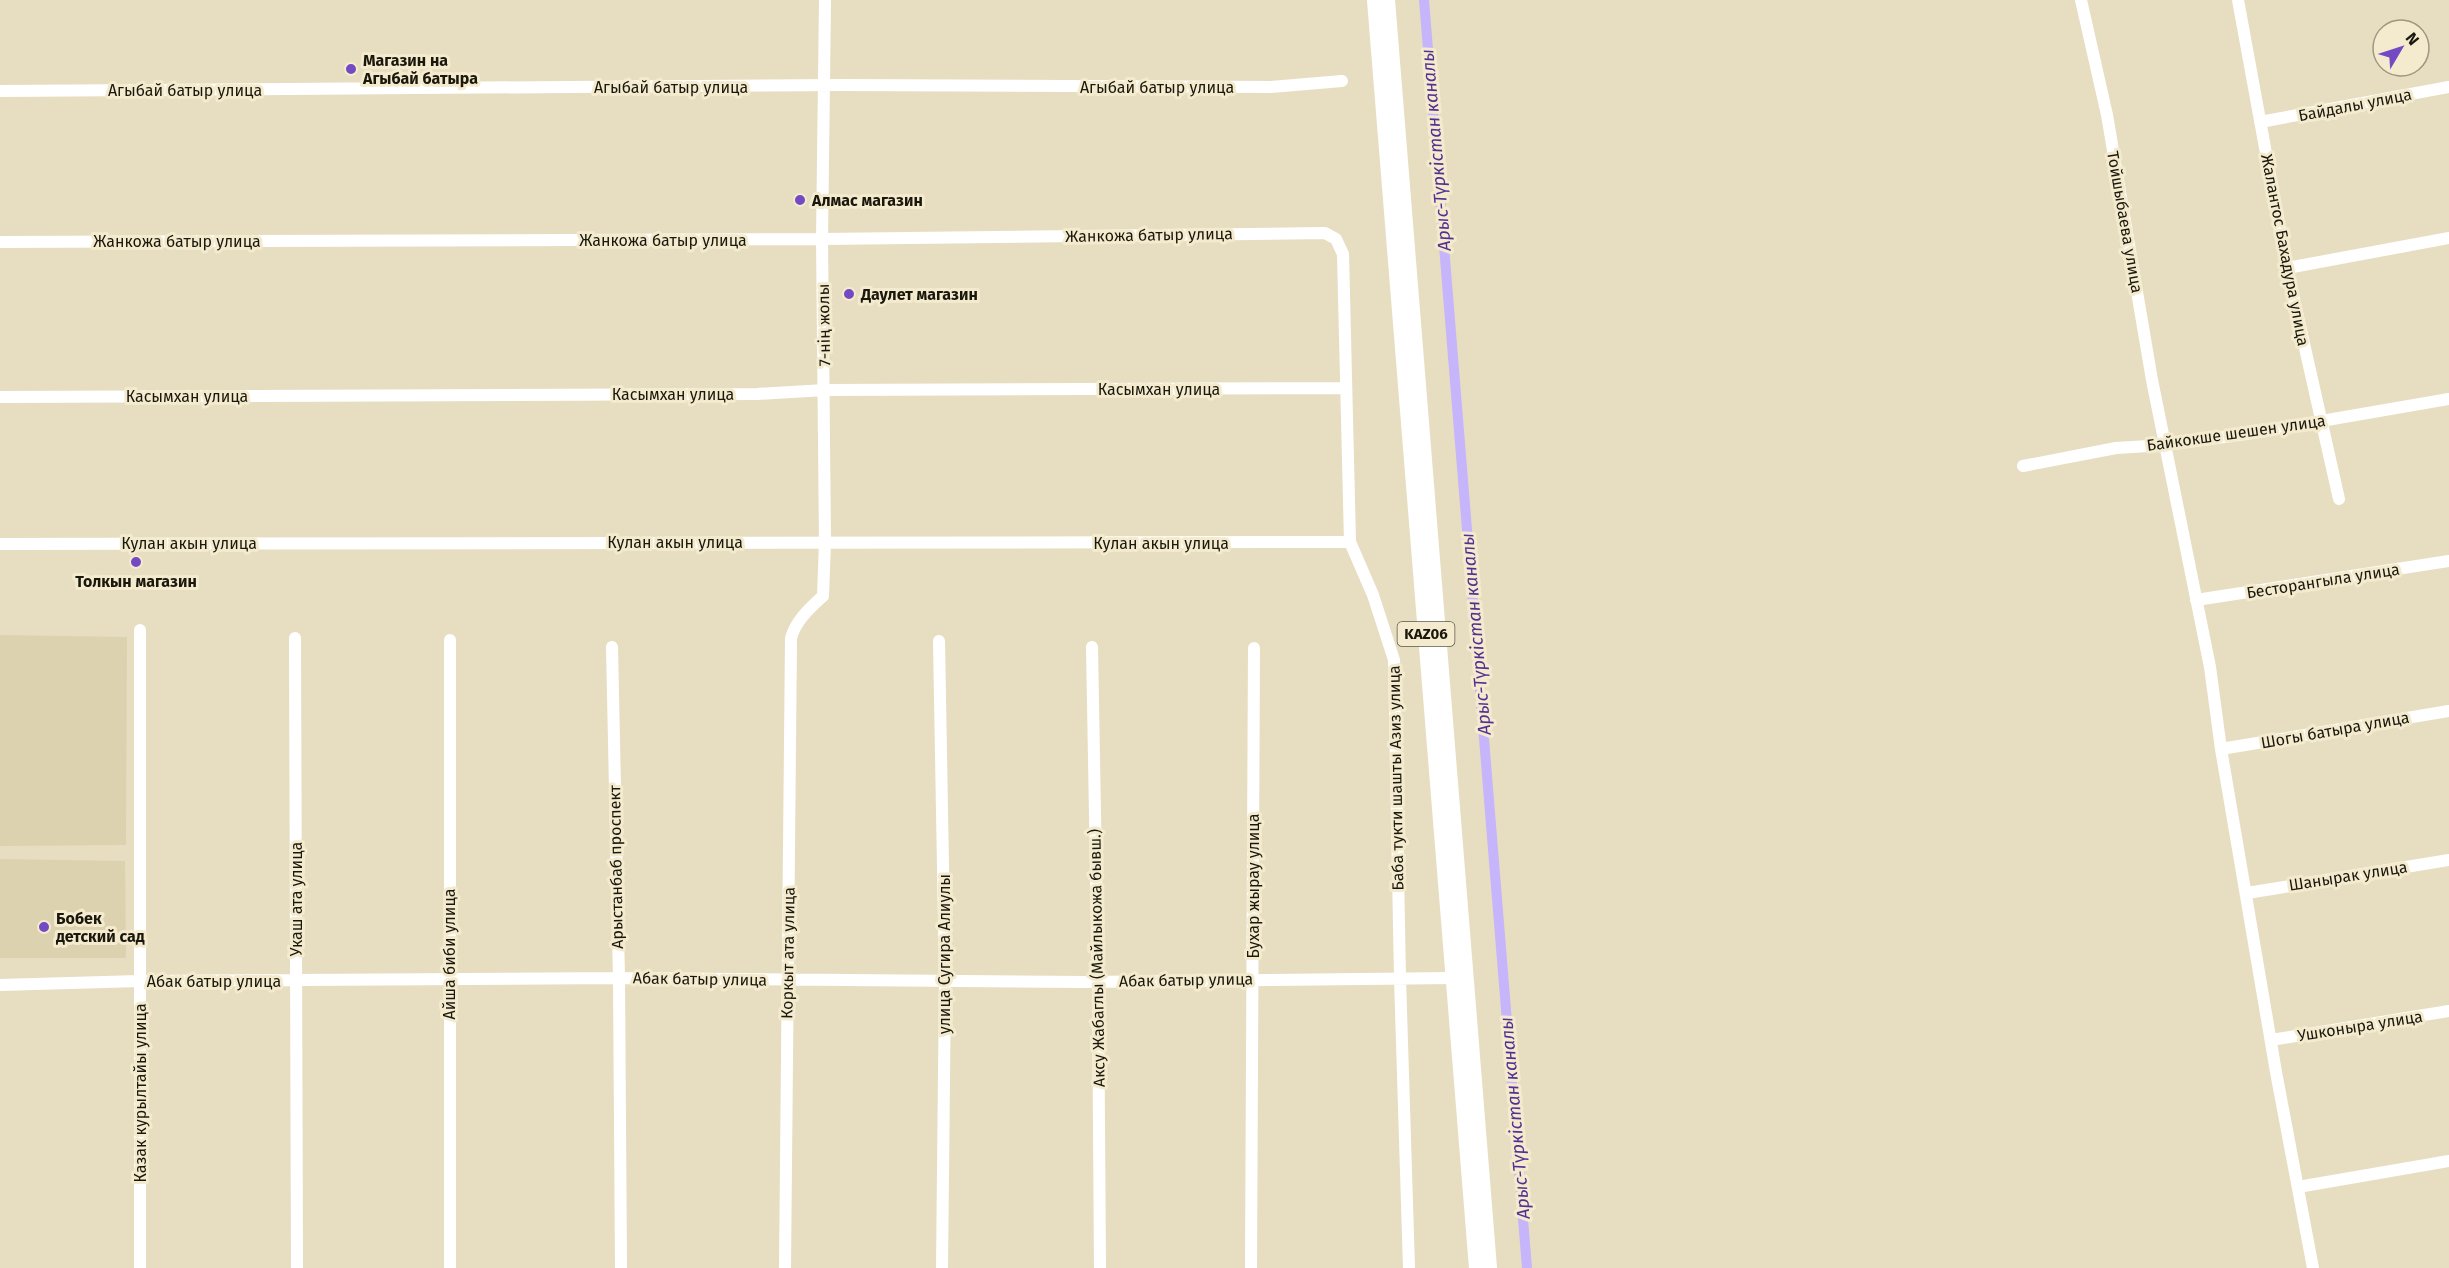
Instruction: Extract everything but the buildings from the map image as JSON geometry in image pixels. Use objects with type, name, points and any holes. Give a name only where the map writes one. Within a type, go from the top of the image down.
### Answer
[{"type":"highway","name":"KАZ06","points":[[1375,0],[1477,1268]]},
{"type":"highway","name":"KАZ06","points":[[1387,0],[1489,1268]]},
{"type":"street","name":"7-нің жолы","points":[[791,638],[805,613],[823,596],[825,390],[822,240],[825,0]]},
{"type":"street","name":"Тойшыбаева улица","points":[[2081,0],[2107,115],[2165,445],[2210,667],[2271,1040],[2313,1268]]},
{"type":"street","name":"Жалантос Бахадура улица","points":[[2238,0],[2287,268],[2339,499]]},
{"type":"street","name":"Агыбай батыр улица","points":[[0,91],[824,86],[1271,87],[1342,81]]},
{"type":"street","name":"Байдалы улица","points":[[2260,122],[2449,87]]},
{"type":"street","name":"Жанкожа батыр улица","points":[[0,242],[822,240],[1325,233]]},
{"type":"street","name":"Баба тукти шашты Азиз улица","points":[[1325,233],[1336,239],[1343,254],[1350,542],[1373,595],[1394,660],[1400,978],[1409,1268]]},
{"type":"street","points":[[2287,268],[2449,238]]},
{"type":"street","name":"Касымхан улица","points":[[0,397],[757,394],[825,390],[1346,388]]},
{"type":"street","name":"Байкокше шешен улица","points":[[2023,466],[2116,448],[2165,445],[2246,434],[2449,399]]},
{"type":"street","name":"Кулан акын улица","points":[[0,544],[1350,542]]},
{"type":"street","name":"Бесторангыла улица","points":[[2196,600],[2449,561]]},
{"type":"street","name":"Казак курылтайы улица","points":[[140,630],[140,1268]]},
{"type":"street","name":"Укаш ата улица","points":[[295,638],[297,1268]]},
{"type":"street","name":"Коркыт ата улица","points":[[785,1268],[791,638]]},
{"type":"street","name":"Айша биби улица","points":[[450,640],[448,980],[450,1268]]},
{"type":"street","name":"улица Сугира Алиулы","points":[[939,641],[945,980],[942,1268]]},
{"type":"street","name":"Арыстанбаб проспект","points":[[612,647],[619,978],[621,1268]]},
{"type":"street","name":"Аксу Жабаглы (Майлыкожа бывш.)","points":[[1092,647],[1100,1268]]},
{"type":"street","name":"Бухар жырау улица","points":[[1251,1268],[1254,648]]},
{"type":"street","name":"Шогы батыра улица","points":[[2222,749],[2449,711]]},
{"type":"street","name":"Шанырак улица","points":[[2247,893],[2449,860]]},
{"type":"street","name":"Абак батыр улица","points":[[0,985],[139,981],[619,978],[788,981],[1098,981],[1454,978]]},
{"type":"street","name":"Ушконыра улица","points":[[2271,1040],[2449,1011]]},
{"type":"street","points":[[2298,1187],[2449,1161]]},
{"type":"shaded area","points":[[0,635],[127,637],[126,845],[0,846]]},
{"type":"shaded area","points":[[0,859],[125,861],[126,958],[0,958]]},
{"type":"waterway","name":"Арыс-Түркістан каналы","points":[[1424,0],[1527,1268]]},
{"type":"place","name":"Магазин на Агыбай батыра","points":[[351,69]]},
{"type":"place","name":"Алмас магазин","points":[[800,200]]},
{"type":"place","name":"Даулет магазин","points":[[849,294]]},
{"type":"place","name":"Толкын магазин","points":[[136,562]]},
{"type":"place","name":"Бобек детский сад","points":[[44,927]]}]
